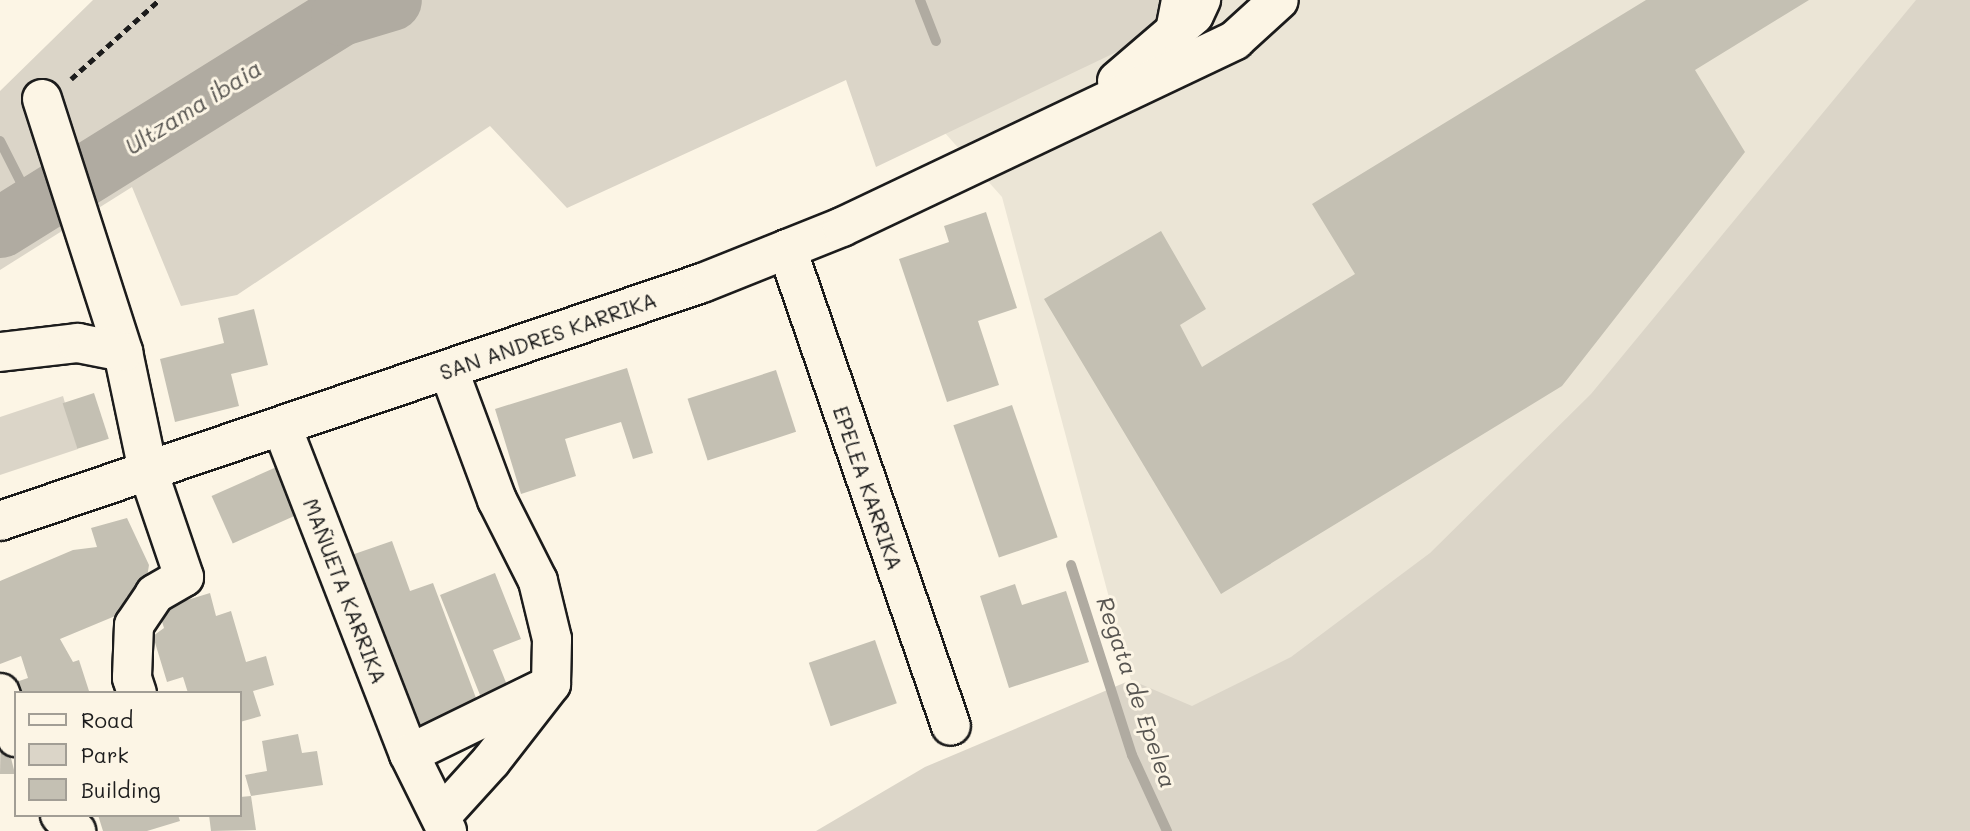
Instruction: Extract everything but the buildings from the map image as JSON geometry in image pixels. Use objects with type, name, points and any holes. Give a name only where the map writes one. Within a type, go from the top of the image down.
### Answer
[{"type":"street","points":[[1081,112],[1178,16],[1194,15],[1201,0]]},
{"type":"street","name":"SAN ANDRES KARRIKA","points":[[0,521],[449,370],[787,249],[1235,40],[1279,0]]},
{"type":"street","points":[[42,99],[123,352],[148,471],[184,577],[155,594],[134,625],[136,691]]},
{"type":"street","name":"EPELEA KARRIKA","points":[[787,249],[951,726]]},
{"type":"street","points":[[0,352],[78,343],[123,352]]},
{"type":"street","points":[[409,754],[551,684],[552,639],[538,581],[497,500],[449,370]]},
{"type":"street","name":"MAÑUETA KARRIKA","points":[[282,427],[409,754],[445,823],[551,684]]},
{"type":"street","points":[[0,693],[14,732]]},
{"type":"street","points":[[62,817],[76,831]]},
{"type":"path","points":[[42,99],[64,86],[159,0]]},
{"type":"shaded area","points":[[1203,0],[1970,0],[1950,191],[1168,777],[1131,680],[1002,197],[945,133]]},
{"type":"green space","points":[[93,0],[1195,0],[1194,15],[876,167],[846,80],[567,208],[490,126],[237,295],[181,306],[132,187],[0,270],[0,91]]},
{"type":"green space","points":[[1916,0],[1970,0],[1970,831],[816,831],[925,767],[1131,680],[1192,706],[1291,657],[1430,553],[1591,394]]},
{"type":"green space","points":[[63,396],[78,449],[0,475],[0,417]]},
{"type":"waterway","name":"Ultzama ibaia","points":[[0,227],[341,15],[391,0]]},
{"type":"waterway","name":"Regata de Epelea","points":[[920,0],[936,41]]},
{"type":"waterway","points":[[0,141],[34,208]]},
{"type":"waterway","name":"Regata de Epelea","points":[[1071,565],[1132,755],[1167,831]]}]
